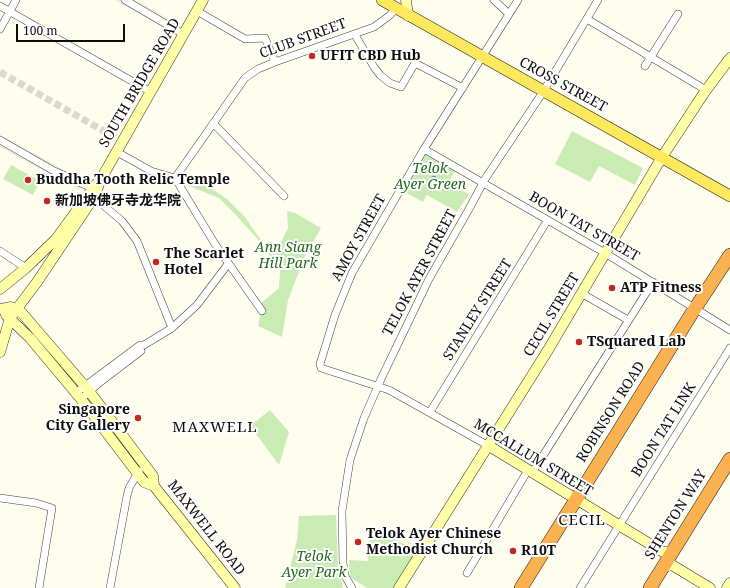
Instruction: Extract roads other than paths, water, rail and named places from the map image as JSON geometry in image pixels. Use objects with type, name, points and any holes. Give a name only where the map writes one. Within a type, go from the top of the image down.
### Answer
[{"type":"highway","name":"ROBINSON ROAD","points":[[521,588],[695,308],[730,255]]},
{"type":"highway","name":"SHENTON WAY","points":[[650,588],[730,459]]},
{"type":"main road","name":"SOUTH BRIDGE ROAD","points":[[0,289],[26,268],[56,238],[101,179],[203,0]]},
{"type":"main road","name":"CROSS STREET","points":[[382,0],[730,196]]},
{"type":"main road","points":[[406,0],[408,16]]},
{"type":"main road","name":"CECIL STREET","points":[[399,588],[489,446],[662,157],[706,90],[728,62]]},
{"type":"main road","name":"SOUTH BRIDGE ROAD","points":[[10,318],[18,310],[91,193]]},
{"type":"main road","points":[[0,309],[11,307],[18,310]]},
{"type":"main road","name":"MAXWELL ROAD","points":[[0,309],[30,338],[141,469]]},
{"type":"main road","name":"MAXWELL ROAD","points":[[18,310],[38,330],[87,388],[141,469],[235,588]]},
{"type":"main road","points":[[0,352],[10,318]]},
{"type":"main road","name":"MCCALLUM STREET","points":[[489,446],[662,552],[673,550]]},
{"type":"main road","points":[[663,567],[672,565],[710,588]]},
{"type":"street","points":[[0,29],[16,0]]},
{"type":"street","points":[[125,0],[183,34]]},
{"type":"street","points":[[494,0],[509,14],[518,0]]},
{"type":"street","name":"TELOK AYER STREET","points":[[355,588],[350,586],[343,563],[342,540],[344,494],[350,460],[373,398],[375,385],[429,279],[482,184],[543,92],[598,0]]},
{"type":"street","points":[[0,6],[151,92]]},
{"type":"street","name":"CLUB STREET","points":[[175,178],[245,78],[258,69],[275,62],[355,35],[383,22],[396,9]]},
{"type":"street","points":[[197,11],[245,39],[265,38],[275,62]]},
{"type":"street","name":"AMOY STREET","points":[[375,385],[321,368],[320,364],[335,315],[352,273],[424,149],[509,14]]},
{"type":"street","points":[[645,66],[678,14]]},
{"type":"street","points":[[587,19],[706,90]]},
{"type":"street","points":[[355,35],[374,67],[380,75],[390,83],[401,87],[415,63],[463,88]]},
{"type":"street","points":[[213,123],[284,196]]},
{"type":"street","points":[[0,140],[91,193],[122,221],[137,241],[172,328]]},
{"type":"street","name":"BOON TAT STREET","points":[[424,149],[482,184],[605,253],[730,330]]},
{"type":"street","points":[[117,152],[151,171],[175,178],[228,264],[262,311]]},
{"type":"street","name":"STANLEY STREET","points":[[430,412],[547,221]]},
{"type":"street","points":[[0,251],[26,268]]},
{"type":"street","points":[[79,396],[87,388],[143,349],[144,346],[172,328],[197,305],[228,264]]},
{"type":"street","points":[[466,573],[530,471],[653,282]]},
{"type":"street","points":[[581,293],[628,320]]},
{"type":"street","name":"BOON TAT LINK","points":[[580,588],[730,348]]},
{"type":"street","name":"MCCALLUM STREET","points":[[375,385],[430,412],[489,446]]},
{"type":"street","points":[[110,588],[129,488],[141,469]]},
{"type":"street","points":[[129,488],[150,481]]},
{"type":"street","points":[[0,498],[49,506],[52,508],[39,588]]},
{"type":"water","points":[[434,176],[439,181],[434,186],[429,181]]},
{"type":"tunnel","points":[[0,72],[123,142]]},
{"type":"place","name":"UFIT CBD Hub","points":[[312,56]]},
{"type":"place","name":"Buddha Tooth Relic Temple","points":[[28,180]]},
{"type":"place","name":"新加坡佛牙寺龙华院","points":[[47,201]]},
{"type":"place","name":"The Scarlet Hotel","points":[[156,262]]},
{"type":"place","name":"ATP Fitness","points":[[612,288]]},
{"type":"place","name":"TSquared Lab","points":[[579,342]]},
{"type":"place","name":"Singapore City Gallery","points":[[138,418]]},
{"type":"place","name":"Telok Ayer Chinese Methodist Church","points":[[358,542]]},
{"type":"place","name":"R10T","points":[[513,551]]},
{"type":"district","name":"MAXWELL","points":[[215,428]]},
{"type":"district","name":"CECIL","points":[[582,521]]},
{"type":"park label","name":"Telok Ayer Green","points":[[430,178]]},
{"type":"park label","name":"Ann Siang Hill Park","points":[[288,256]]},
{"type":"park label","name":"Telok Ayer Park","points":[[314,566]]}]
